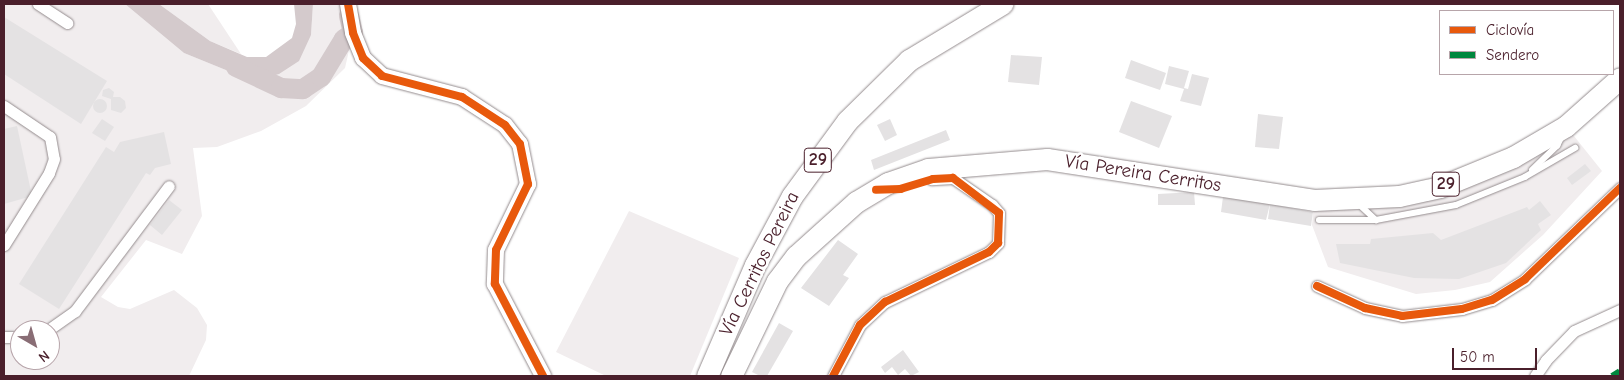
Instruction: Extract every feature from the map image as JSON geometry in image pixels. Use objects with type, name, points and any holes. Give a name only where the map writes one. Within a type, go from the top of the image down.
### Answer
[{"type":"highway","name":"Vía Cerritos Pereira","points":[[707,376],[755,265],[792,196],[847,121],[909,60],[1002,4]]},
{"type":"highway","name":"Vía Pereira Cerritos","points":[[731,376],[778,281],[796,256],[856,202],[876,190],[928,168],[1047,159],[1314,200],[1399,196],[1440,187],[1512,157],[1566,126],[1618,85]]},
{"type":"street","points":[[38,4],[67,23]]},
{"type":"street","points":[[348,4],[353,34],[363,58],[382,76],[462,97],[505,125],[520,144],[528,184],[496,250],[495,284],[543,376]]},
{"type":"street","points":[[4,106],[50,137],[54,159],[49,173],[4,245]]},
{"type":"street","points":[[833,376],[843,351],[860,325],[885,302],[989,252],[998,243],[999,213],[953,178],[933,179],[901,189],[876,190]]},
{"type":"street","points":[[60,322],[75,311],[170,186]]},
{"type":"street","points":[[1317,286],[1365,308],[1402,316],[1433,314],[1477,305],[1492,300],[1525,279],[1620,188]]},
{"type":"street","points":[[1535,376],[1546,360],[1574,331],[1620,310]]},
{"type":"lane","points":[[1525,177],[1557,146],[1566,126]]},
{"type":"lane","points":[[1319,220],[1376,220],[1456,205],[1525,177],[1575,148]]},
{"type":"lane","points":[[1352,198],[1376,220]]},
{"type":"shaded area","points":[[4,4],[125,4],[184,53],[243,77],[311,35],[313,4],[348,4],[353,33],[345,68],[306,106],[261,131],[217,147],[193,148],[202,216],[182,254],[146,240],[101,297],[118,307],[130,309],[174,290],[197,308],[207,325],[206,340],[189,376],[4,376]]},
{"type":"shaded area","points":[[125,4],[159,4],[210,41],[247,57],[266,57],[292,38],[296,24],[294,4],[313,4],[311,35],[299,61],[279,74],[261,79],[243,77],[184,53]]},
{"type":"shaded area","points":[[159,4],[208,4],[241,54],[210,41]]},
{"type":"shaded area","points":[[1566,126],[1602,171],[1543,235],[1490,282],[1455,290],[1416,294],[1328,267],[1312,225],[1314,200],[1399,196]]},
{"type":"shaded area","points":[[629,211],[739,258],[690,376],[606,376],[556,352]]},
{"type":"building","points":[[4,17],[107,81],[81,124],[4,74]]},
{"type":"building","points":[[1011,55],[1042,57],[1039,85],[1008,82]]},
{"type":"building","points":[[1131,60],[1166,73],[1160,90],[1125,78]]},
{"type":"building","points":[[1169,66],[1189,71],[1184,88],[1188,89],[1192,74],[1209,78],[1201,106],[1180,101],[1184,89],[1165,84]]},
{"type":"building","points":[[109,88],[114,92],[113,97],[120,97],[125,101],[126,108],[121,113],[111,110],[111,99],[102,96],[103,90]]},
{"type":"building","points":[[100,99],[105,101],[107,106],[105,111],[100,113],[95,111],[93,106],[95,101]]},
{"type":"building","points":[[1131,101],[1172,116],[1159,148],[1119,132]]},
{"type":"building","points":[[1258,114],[1283,117],[1279,149],[1255,147]]},
{"type":"building","points":[[102,119],[114,127],[105,141],[92,133]]},
{"type":"building","points":[[890,119],[897,135],[885,141],[877,125]]},
{"type":"building","points":[[17,126],[32,196],[4,204],[4,129]]},
{"type":"building","points":[[946,130],[950,140],[874,170],[871,160]]},
{"type":"building","points":[[164,132],[171,164],[155,168],[150,175],[146,173],[59,309],[19,284],[106,147],[114,152],[120,142]]},
{"type":"building","points":[[1585,164],[1591,171],[1572,185],[1567,178]]},
{"type":"building","points":[[1194,192],[1195,205],[1158,205],[1158,194]]},
{"type":"building","points":[[1223,197],[1270,204],[1266,220],[1221,212]]},
{"type":"building","points":[[169,200],[182,210],[162,235],[150,225]]},
{"type":"building","points":[[1540,201],[1551,215],[1538,224],[1541,230],[1506,263],[1459,279],[1414,278],[1340,263],[1336,244],[1370,244],[1371,239],[1433,233],[1441,240],[1527,207],[1529,210]]},
{"type":"building","points":[[1270,204],[1313,212],[1311,226],[1268,219]]},
{"type":"building","points":[[838,240],[858,254],[843,275],[849,278],[829,306],[801,288]]},
{"type":"building","points":[[779,323],[793,331],[767,376],[760,376],[752,372]]},
{"type":"building","points":[[903,350],[919,372],[911,376],[905,369],[898,375],[892,367],[885,373],[881,367]]},
{"type":"waterway","points":[[236,67],[281,88],[303,89],[321,77],[344,39],[353,33],[349,15]]},
{"type":"marked path","points":[[1612,376],[1620,371]]},
{"type":"cycle path","points":[[348,4],[353,33],[363,58],[382,76],[462,97],[505,125],[520,144],[528,184],[496,250],[495,284],[543,376]]},
{"type":"cycle path","points":[[833,376],[860,325],[885,302],[989,252],[998,243],[999,213],[953,178],[933,179],[901,189],[876,190]]},
{"type":"cycle path","points":[[1317,286],[1365,308],[1402,316],[1462,309],[1492,300],[1525,279],[1620,188]]}]
